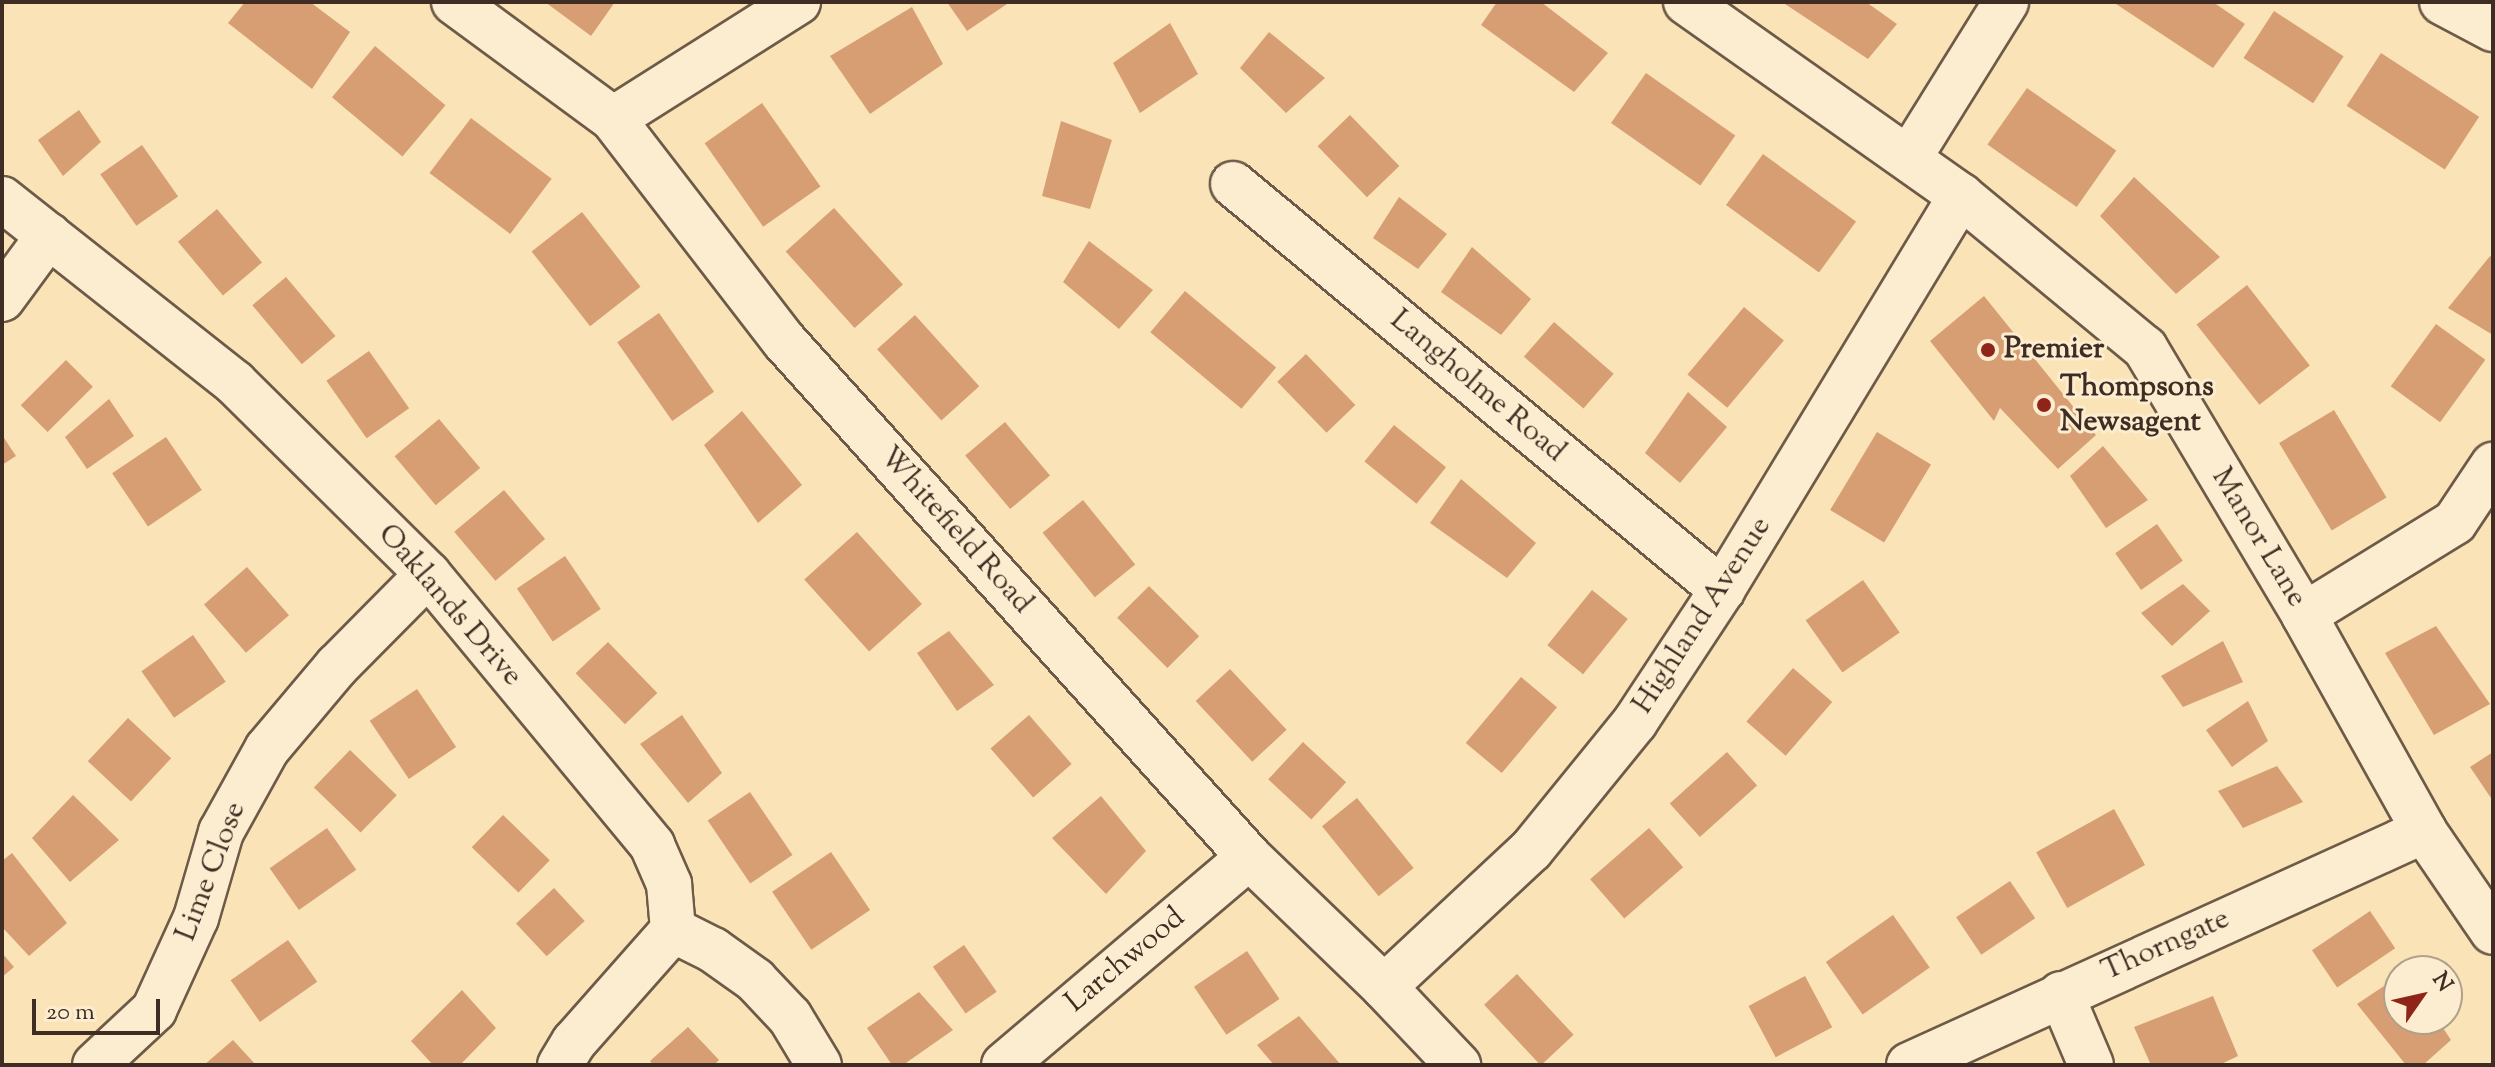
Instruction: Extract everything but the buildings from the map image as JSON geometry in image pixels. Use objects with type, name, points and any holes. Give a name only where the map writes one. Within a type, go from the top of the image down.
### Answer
[{"type":"street","name":"Whitefield Road","points":[[454,2],[613,119],[785,342],[1249,857],[1384,987],[1458,1065]]},
{"type":"street","points":[[613,119],[798,2]]},
{"type":"street","name":"Manor Lane","points":[[1686,2],[1961,196],[2145,348],[2304,615],[2424,831],[2493,932]]},
{"type":"street","points":[[1909,158],[2006,2]]},
{"type":"street","points":[[2442,2],[2493,29]]},
{"type":"street","name":"Langholme Road","points":[[1233,184],[1722,590]]},
{"type":"street","name":"Highland Avenue","points":[[1384,987],[1531,850],[1635,722],[1722,590],[1961,196]]},
{"type":"street","name":"Oaklands Drive","points":[[2,199],[235,383],[428,574],[652,845],[669,884],[673,930]]},
{"type":"street","points":[[2,299],[49,235]]},
{"type":"street","points":[[2304,615],[2455,522],[2493,465]]},
{"type":"street","name":"Lime Close","points":[[95,1065],[154,1010],[196,918],[221,832],[267,749],[337,666],[428,574]]},
{"type":"street","name":"Thorngate","points":[[1909,1065],[2424,831]]},
{"type":"street","name":"Larchwood","points":[[1004,1065],[1249,857]]},
{"type":"street","points":[[560,1065],[574,1042],[673,930],[713,950],[755,980],[790,1017],[819,1065]]},
{"type":"street","points":[[2061,994],[2091,1065]]},
{"type":"place","name":"Premier","points":[[1988,350]]},
{"type":"place","name":"Thompsons Newsagent","points":[[2044,405]]}]
